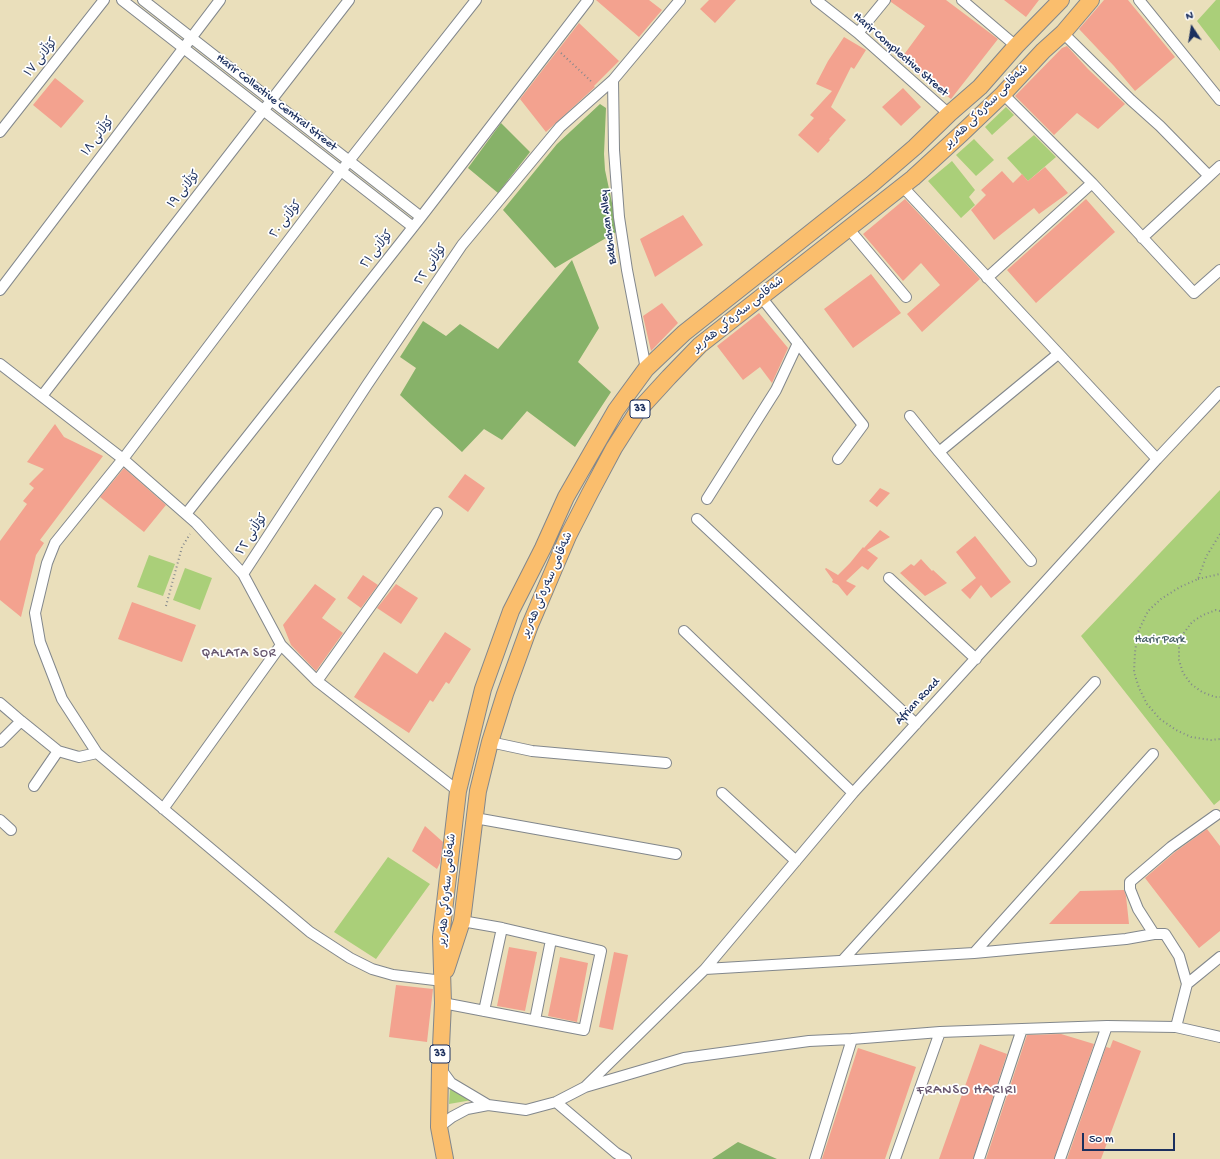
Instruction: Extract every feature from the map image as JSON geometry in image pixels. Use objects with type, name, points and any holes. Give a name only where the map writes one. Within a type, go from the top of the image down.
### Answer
[{"type":"main road","name":"شەقامی سەرەکی هەریر","points":[[443,981],[441,937],[458,791],[483,689],[511,611],[543,548],[566,497],[616,410],[646,369],[684,333],[872,184],[915,147],[980,87],[1016,46],[1061,0]]},
{"type":"main road","name":"شەقامی سەرەکی هەریر","points":[[443,981],[462,921],[478,791],[490,742],[507,687],[536,610],[568,536],[614,448],[637,412],[700,345],[908,182],[961,134],[1004,94],[1091,0]]},
{"type":"main road","points":[[897,162],[908,182]]},
{"type":"main road","name":"33","points":[[443,981],[439,1127],[445,1159]]},
{"type":"street","name":"کۆڵانی ١٧","points":[[0,132],[104,0]]},
{"type":"street","name":"Harir Collective Central Street","points":[[122,0],[413,227]]},
{"type":"street","name":"Harir Collective Central Street","points":[[143,0],[421,217]]},
{"type":"street","name":"کۆڵانی ١٨","points":[[0,290],[220,0]]},
{"type":"street","name":"کۆڵانی ١٩","points":[[42,396],[350,0]]},
{"type":"street","name":"کۆڵانی ٢٠","points":[[443,981],[393,975],[372,968],[350,958],[310,932],[97,753],[62,699],[40,642],[35,612],[47,563],[55,543],[122,459],[341,171],[476,0]]},
{"type":"street","name":"کۆڵانی ٢١","points":[[186,514],[421,217],[588,0]]},
{"type":"street","name":"کۆڵانی ٢٢","points":[[243,574],[462,245],[560,128],[613,80],[680,0]]},
{"type":"street","name":"Harir Complective Street","points":[[816,0],[858,34],[949,114]]},
{"type":"street","points":[[858,34],[885,0]]},
{"type":"street","points":[[962,0],[1016,46]]},
{"type":"street","points":[[1139,0],[1220,100]]},
{"type":"street","points":[[1063,32],[1209,176]]},
{"type":"street","name":"Bakhchan Alley","points":[[613,80],[614,150],[619,217],[627,270],[646,369]]},
{"type":"street","points":[[1004,94],[1092,183],[1194,293],[1220,270]]},
{"type":"street","points":[[1142,238],[1220,166]]},
{"type":"street","points":[[908,182],[987,278],[1157,459]]},
{"type":"street","points":[[987,278],[1092,183]]},
{"type":"street","points":[[848,228],[906,297]]},
{"type":"street","points":[[761,297],[863,425],[838,459]]},
{"type":"street","points":[[707,499],[776,390],[798,343]]},
{"type":"street","points":[[939,452],[1058,354]]},
{"type":"street","points":[[0,364],[122,459],[196,523],[243,574],[281,645],[317,681],[458,791]]},
{"type":"street","name":"Afrian Road","points":[[585,1087],[705,969],[852,793],[1220,392]]},
{"type":"street","points":[[910,416],[1031,561]]},
{"type":"street","points":[[317,681],[437,513]]},
{"type":"street","points":[[697,519],[916,724]]},
{"type":"street","points":[[889,578],[976,659]]},
{"type":"street","points":[[684,631],[852,793]]},
{"type":"street","points":[[163,809],[281,645]]},
{"type":"street","points":[[842,962],[1095,682]]},
{"type":"street","points":[[0,703],[58,751],[79,757],[97,753]]},
{"type":"street","points":[[0,742],[21,721]]},
{"type":"street","points":[[490,742],[532,751],[666,763]]},
{"type":"street","points":[[34,786],[58,751]]},
{"type":"street","points":[[974,953],[1153,754]]},
{"type":"street","points":[[722,793],[796,861]]},
{"type":"street","points":[[1154,934],[1138,909],[1130,889],[1130,882],[1171,847],[1216,815]]},
{"type":"street","points":[[474,818],[676,854]]},
{"type":"street","points":[[0,820],[11,830]]},
{"type":"street","points":[[443,1003],[584,1030],[601,951],[502,928],[462,921]]},
{"type":"street","points":[[484,1011],[502,928]]},
{"type":"street","points":[[705,969],[974,953],[1165,934],[1179,956],[1187,984],[1176,1027]]},
{"type":"street","points":[[535,1020],[551,940]]},
{"type":"street","points":[[1187,984],[1220,957]]},
{"type":"street","points":[[1060,1159],[1107,1026]]},
{"type":"street","points":[[439,1127],[452,1117],[467,1110],[488,1105],[526,1110],[556,1102],[585,1087],[684,1058],[809,1041],[940,1032],[1107,1026],[1176,1027],[1220,1037]]},
{"type":"street","points":[[979,1159],[1022,1029]]},
{"type":"street","points":[[895,1159],[940,1032]]},
{"type":"street","points":[[815,1159],[852,1039]]},
{"type":"street","points":[[440,1068],[451,1083],[488,1105]]},
{"type":"street","points":[[556,1102],[616,1153],[626,1159]]},
{"type":"path","points":[[552,45],[601,90]]},
{"type":"path","points":[[166,606],[182,547],[196,523]]},
{"type":"path","points":[[1198,579],[1206,557],[1220,534]]},
{"type":"path","points":[[1220,574],[1198,579],[1161,598],[1148,611],[1138,632],[1134,652],[1134,672],[1139,688],[1147,704],[1160,719],[1176,730],[1191,737],[1211,740],[1220,739]]},
{"type":"path","points":[[1220,611],[1216,610],[1203,615],[1192,622],[1184,633],[1179,646],[1179,660],[1183,673],[1191,684],[1202,692],[1215,697],[1220,697]]},
{"type":"green space","points":[[1216,0],[1220,0],[1220,51],[1197,21]]},
{"type":"green space","points":[[600,104],[606,108],[604,154],[605,170],[618,231],[555,268],[503,210],[557,144]]},
{"type":"green space","points":[[1006,107],[1014,115],[992,135],[985,127]]},
{"type":"green space","points":[[501,123],[530,152],[498,193],[468,168]]},
{"type":"green space","points":[[1034,135],[1056,157],[1028,181],[1007,158]]},
{"type":"green space","points":[[974,139],[994,160],[976,176],[956,155]]},
{"type":"green space","points":[[952,161],[975,190],[969,197],[975,205],[961,218],[928,181]]},
{"type":"green space","points":[[572,260],[599,328],[578,362],[611,392],[575,447],[527,411],[502,440],[484,429],[462,452],[400,395],[416,368],[400,357],[423,321],[446,336],[460,324],[498,349]]},
{"type":"green space","name":"Harir Park","points":[[1220,490],[1220,800],[1214,805],[1081,636]]},
{"type":"green space","points":[[149,555],[175,564],[163,596],[137,587]]},
{"type":"green space","points":[[185,568],[212,578],[200,610],[173,600]]},
{"type":"green space","points":[[388,857],[430,884],[376,959],[334,932]]},
{"type":"green space","points":[[450,1089],[472,1100],[449,1104]]},
{"type":"green space","points":[[738,1142],[777,1159],[712,1159]]},
{"type":"building","points":[[596,0],[649,0],[662,10],[639,37]]},
{"type":"building","points":[[709,0],[736,0],[715,23],[700,9]]},
{"type":"building","points":[[891,0],[946,0],[998,39],[951,99],[900,60],[925,26],[891,2]]},
{"type":"building","points":[[1004,0],[1039,0],[1026,17]]},
{"type":"building","points":[[1104,0],[1128,0],[1175,57],[1135,91],[1079,29]]},
{"type":"building","points":[[579,23],[619,61],[594,86],[595,87],[546,132],[520,99]]},
{"type":"building","points":[[844,37],[866,50],[854,69],[851,67],[831,107],[846,120],[818,153],[798,135],[814,118],[810,115],[832,91],[816,84],[828,61]]},
{"type":"building","points":[[1067,46],[1088,69],[1125,104],[1098,129],[1077,113],[1054,135],[1015,96],[1062,48]]},
{"type":"building","points":[[55,78],[84,101],[61,128],[33,105]]},
{"type":"building","points":[[903,88],[921,107],[901,126],[882,107]]},
{"type":"building","points":[[1045,167],[1068,193],[1039,214],[1034,208],[994,240],[971,210],[986,195],[981,190],[1002,171],[1013,183],[1022,174],[1028,181]]},
{"type":"building","points":[[905,199],[980,279],[922,332],[907,314],[940,285],[921,263],[903,281],[863,234]]},
{"type":"building","points":[[1086,199],[1115,232],[1036,303],[1007,270]]},
{"type":"building","points":[[683,215],[703,245],[655,277],[640,239]]},
{"type":"building","points":[[871,274],[901,313],[853,348],[824,309]]},
{"type":"building","points":[[662,303],[678,323],[651,351],[643,316]]},
{"type":"building","points":[[759,313],[788,348],[772,383],[760,367],[743,380],[717,346]]},
{"type":"building","points":[[55,424],[64,437],[103,456],[40,540],[44,543],[36,555],[21,617],[0,600],[0,541],[27,504],[23,501],[34,488],[29,484],[44,469],[27,462]]},
{"type":"building","points":[[124,468],[166,505],[144,532],[100,497]]},
{"type":"building","points":[[465,474],[485,488],[468,512],[448,497]]},
{"type":"building","points":[[880,488],[890,493],[877,507],[869,501]]},
{"type":"building","points":[[880,530],[890,537],[867,550],[878,558],[868,570],[862,566],[846,581],[856,586],[847,596],[838,585],[832,582],[833,580],[825,569],[826,568],[838,575]]},
{"type":"building","points":[[975,536],[1011,582],[991,598],[981,585],[970,599],[961,590],[976,578],[956,552]]},
{"type":"building","points":[[921,559],[932,571],[933,570],[947,583],[925,596],[900,573],[911,564],[914,566]]},
{"type":"building","points":[[363,575],[378,585],[361,608],[347,598]]},
{"type":"building","points":[[315,584],[336,599],[322,618],[343,633],[316,671],[291,645],[283,625]]},
{"type":"building","points":[[396,584],[418,598],[401,624],[377,608]]},
{"type":"building","points":[[132,602],[196,625],[182,662],[118,639]]},
{"type":"building","points":[[445,632],[471,649],[449,684],[446,682],[433,702],[430,700],[409,733],[354,697],[384,652],[417,674]]},
{"type":"building","points":[[425,826],[443,842],[440,863],[437,869],[412,851]]},
{"type":"building","points":[[1207,829],[1220,846],[1220,931],[1199,948],[1145,878],[1175,852]]},
{"type":"building","points":[[1124,890],[1129,924],[1049,924],[1080,891]]},
{"type":"building","points":[[509,947],[537,952],[525,1011],[497,1006]]},
{"type":"building","points":[[614,952],[628,955],[613,1030],[599,1027]]},
{"type":"building","points":[[560,957],[588,963],[577,1022],[548,1016]]},
{"type":"building","points":[[396,985],[433,989],[427,1042],[389,1037]]},
{"type":"building","points":[[1061,1034],[1094,1044],[1054,1159],[986,1159],[1027,1035]]},
{"type":"building","points":[[1113,1040],[1141,1051],[1101,1159],[1067,1159],[1106,1047],[1110,1048]]},
{"type":"building","points":[[980,1044],[1007,1054],[973,1159],[939,1159]]},
{"type":"building","points":[[858,1048],[916,1067],[885,1159],[822,1159]]},
{"type":"district","name":"QALATA SOR","points":[[239,654]]},
{"type":"district","name":"FRANSO HARIRI","points":[[967,1091]]}]
